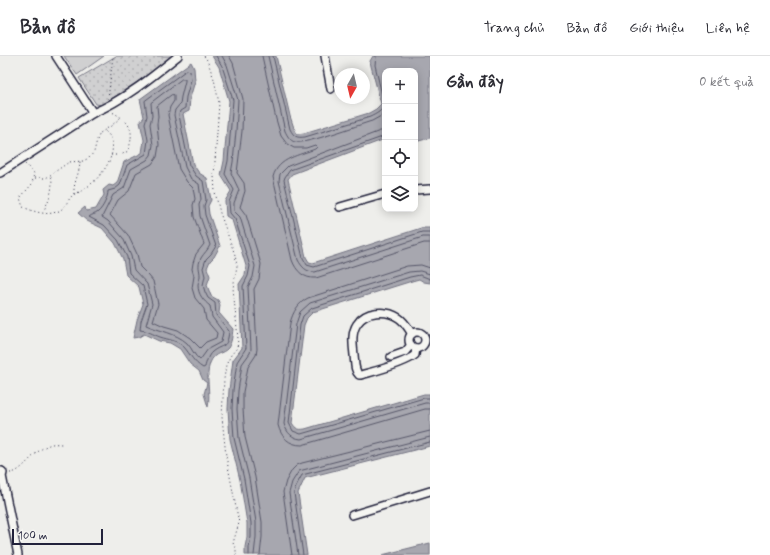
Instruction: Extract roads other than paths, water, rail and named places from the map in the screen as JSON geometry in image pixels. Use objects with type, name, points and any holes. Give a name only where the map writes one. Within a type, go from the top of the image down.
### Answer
[{"type":"street","points":[[56,56],[93,113]]},
{"type":"street","points":[[0,173],[152,77],[178,56]]},
{"type":"street","points":[[325,56],[331,89]]},
{"type":"street","points":[[418,190],[430,189]]},
{"type":"street","points":[[340,207],[382,195]]},
{"type":"street","points":[[379,312],[389,313],[398,317],[405,323],[412,334],[409,341],[413,347],[415,355],[409,359],[361,376],[356,371],[353,333],[356,325],[361,320],[379,312]]},
{"type":"street","points":[[392,357],[413,347],[423,345],[427,338],[419,333],[412,334]]},
{"type":"street","points":[[0,472],[18,555]]},
{"type":"street","points":[[352,514],[430,491]]},
{"type":"water","points":[[212,56],[276,56],[290,116],[297,134],[369,113],[381,104],[370,61],[373,56],[430,56],[430,138],[418,141],[418,68],[382,68],[382,140],[292,174],[288,179],[306,257],[309,262],[313,263],[421,228],[430,228],[430,283],[419,279],[313,312],[307,318],[304,325],[292,423],[297,429],[305,429],[424,394],[430,394],[430,446],[305,478],[298,493],[307,555],[245,555],[247,523],[240,480],[230,439],[228,409],[233,360],[242,348],[239,284],[245,275],[246,266],[232,220],[226,216],[225,201],[231,191],[221,175],[224,161],[229,101],[219,67]]},
{"type":"water","points":[[191,62],[194,68],[195,81],[190,98],[189,111],[183,114],[193,164],[199,173],[207,178],[211,200],[208,206],[209,214],[220,246],[207,268],[210,276],[207,285],[211,296],[218,300],[220,305],[219,313],[233,329],[228,348],[216,355],[210,363],[208,374],[208,407],[204,394],[207,383],[203,380],[199,371],[190,364],[180,349],[170,343],[159,341],[144,334],[133,338],[137,320],[143,304],[139,287],[126,275],[123,259],[115,243],[102,228],[87,221],[78,213],[85,207],[86,211],[96,209],[104,195],[103,190],[109,185],[113,186],[117,183],[124,162],[142,153],[144,140],[140,122],[144,117],[140,99]]},
{"type":"water","points":[[430,543],[430,555],[382,555]]}]
